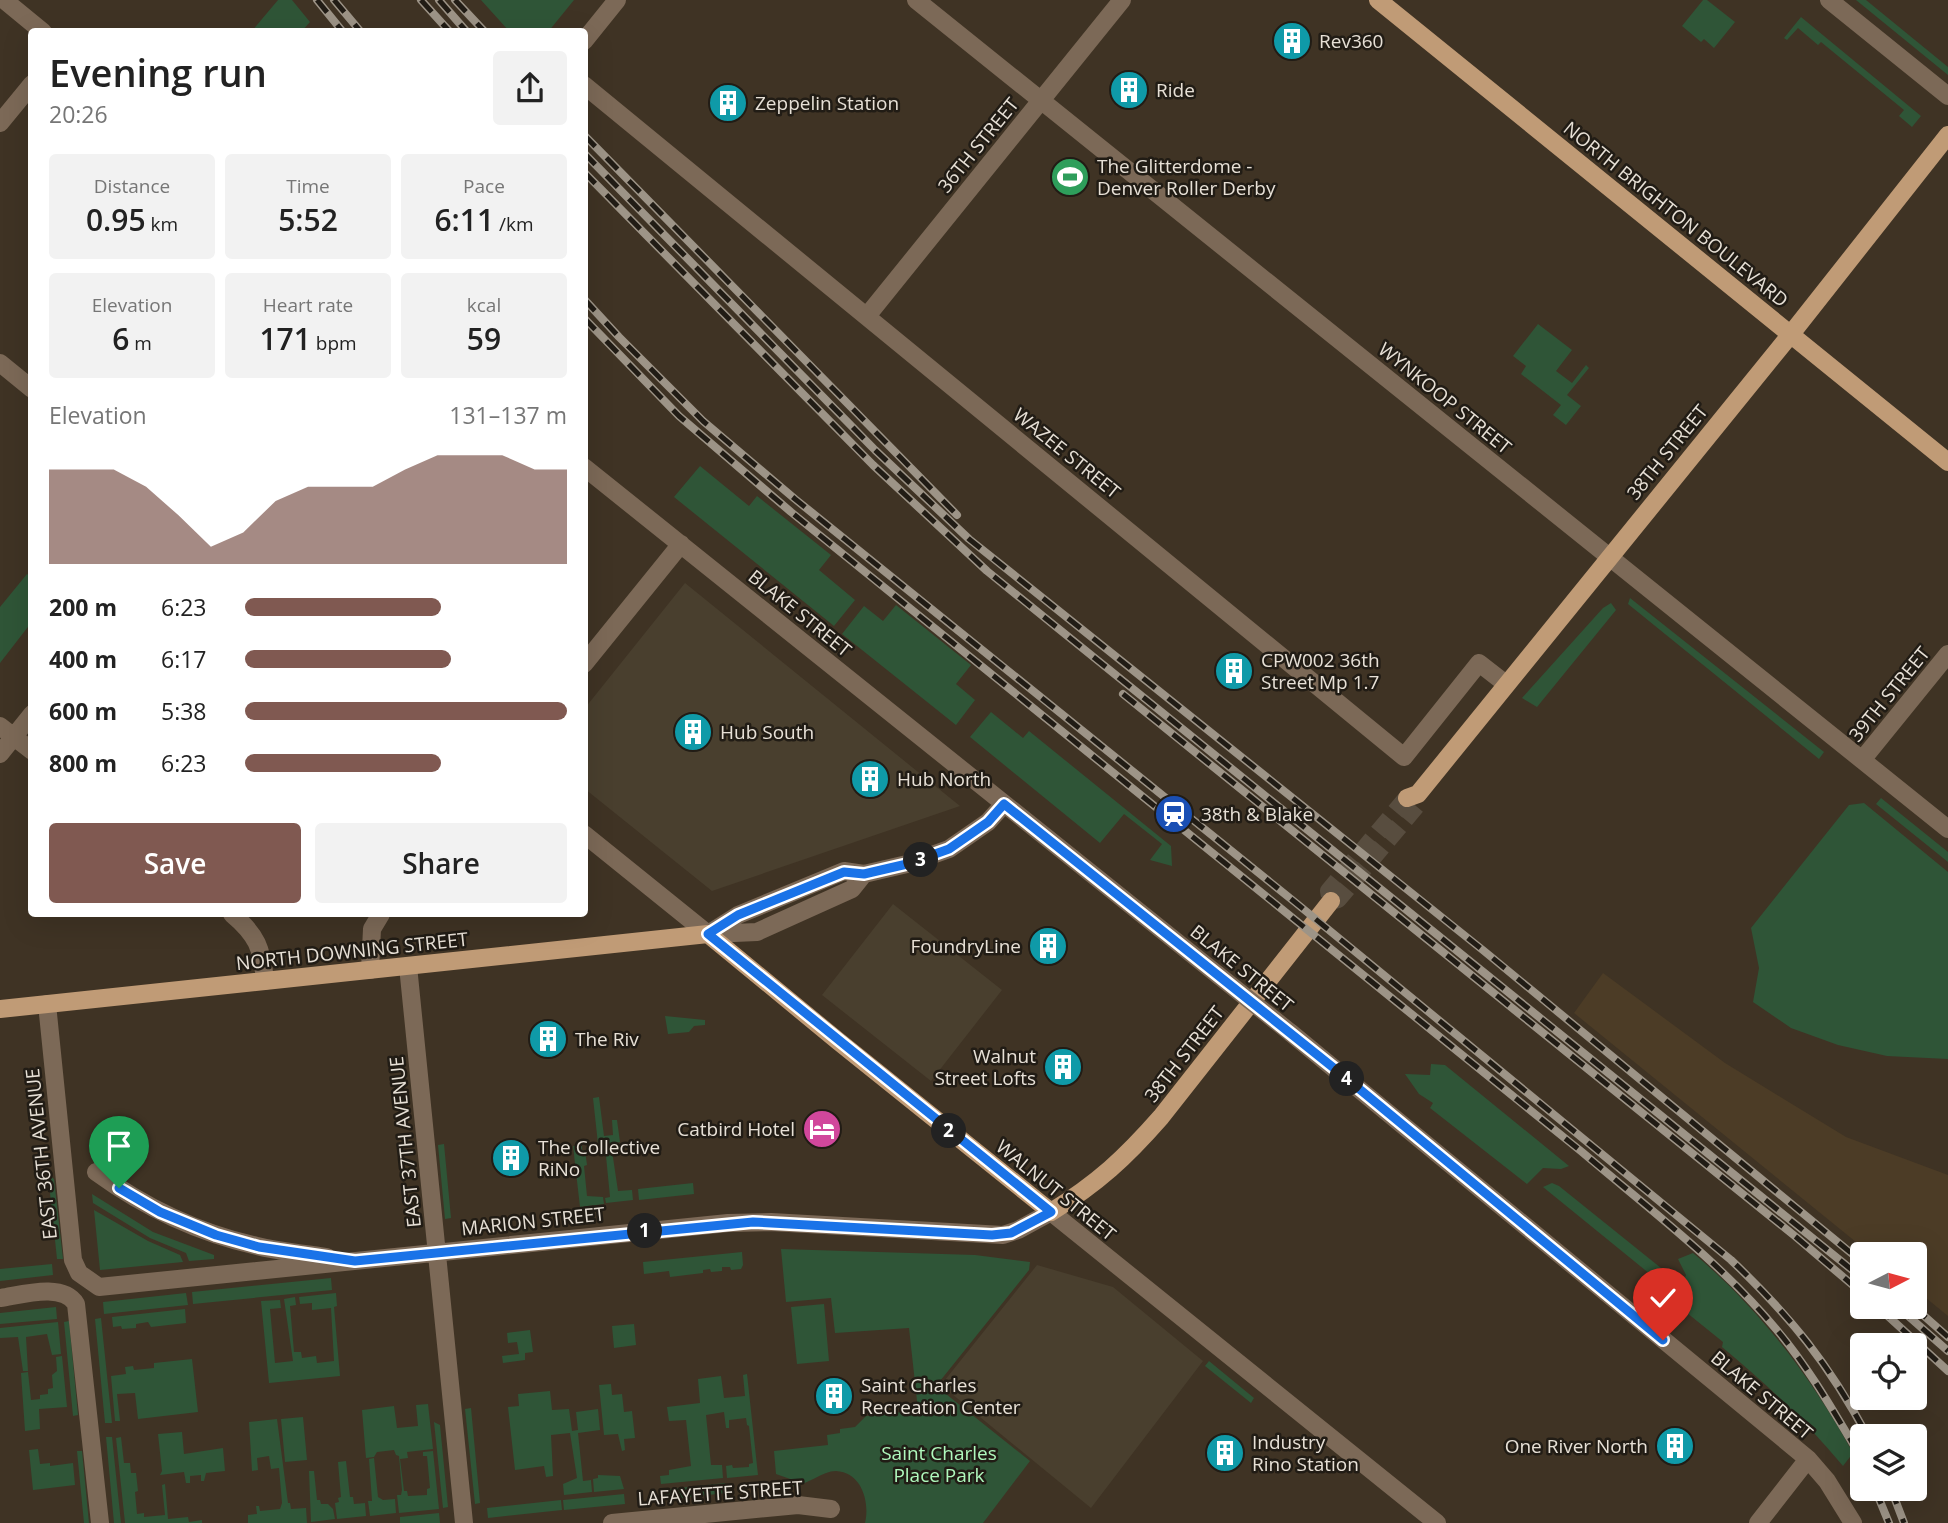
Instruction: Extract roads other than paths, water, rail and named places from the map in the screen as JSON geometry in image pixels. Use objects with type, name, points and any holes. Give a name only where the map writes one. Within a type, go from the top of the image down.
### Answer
[{"type":"main road","name":"NORTH BRIGHTON BOULEVARD","points":[[1378,0],[1948,462]]},
{"type":"main road","name":"38TH STREET","points":[[1414,799],[1791,334],[1948,135]]},
{"type":"main road","name":"38TH STREET","points":[[1051,1212],[1095,1184],[1132,1150],[1170,1106],[1331,901]]},
{"type":"main road","name":"NORTH DOWNING STREET","points":[[0,1009],[708,934]]},
{"type":"main road","name":"WALNUT STREET","points":[[708,934],[1051,1212]]},
{"type":"street","points":[[4,0],[38,28]]},
{"type":"street","points":[[588,36],[617,0]]},
{"type":"street","name":"WYNKOOP STREET","points":[[916,0],[1948,829]]},
{"type":"street","name":"36TH STREET","points":[[867,316],[1122,0]]},
{"type":"street","points":[[1829,0],[1948,96]]},
{"type":"street","name":"WAZEE STREET","points":[[588,88],[1404,757],[1479,663],[1506,684]]},
{"type":"street","points":[[0,123],[28,89]]},
{"type":"street","points":[[0,363],[28,386]]},
{"type":"street","name":"BLAKE STREET","points":[[588,470],[1291,1034],[1808,1459],[1827,1481],[1853,1523]]},
{"type":"street","points":[[588,659],[681,544]]},
{"type":"street","name":"39TH STREET","points":[[1862,760],[1948,654]]},
{"type":"street","points":[[0,754],[7,731],[28,718]]},
{"type":"street","points":[[7,731],[28,748]]},
{"type":"street","name":"NORTH DOWNING STREET","points":[[708,934],[738,915],[844,872],[864,874],[907,864],[949,849],[988,822],[1004,804]]},
{"type":"street","name":"WALNUT STREET","points":[[588,837],[708,934]]},
{"type":"street","points":[[235,917],[256,938],[265,981]]},
{"type":"street","points":[[370,970],[372,929],[379,917]]},
{"type":"street","name":"EAST 37TH AVENUE","points":[[408,966],[464,1523]]},
{"type":"street","name":"EAST 36TH AVENUE","points":[[47,1004],[73,1260],[79,1273],[99,1287]]},
{"type":"street","points":[[96,1172],[160,1212],[216,1235],[259,1247],[355,1261]]},
{"type":"street","name":"WALNUT STREET","points":[[1051,1212],[1437,1523]]},
{"type":"street","name":"MARION STREET","points":[[99,1287],[753,1222],[1003,1235],[1051,1212]]},
{"type":"street","points":[[0,1298],[57,1292],[72,1297],[78,1308],[100,1523]]},
{"type":"street","points":[[1758,1523],[1808,1459]]},
{"type":"street","name":"LAFAYETTE STREET","points":[[612,1523],[798,1505],[831,1510]]},
{"type":"tunnel","points":[[1407,798],[1329,891],[1331,901],[1338,899],[1416,806]]},
{"type":"railway","points":[[317,0],[340,28]]},
{"type":"railway","points":[[334,0],[358,28]]},
{"type":"railway","points":[[421,0],[446,28]]},
{"type":"railway","points":[[439,0],[464,28]]},
{"type":"railway","points":[[455,0],[481,28]]},
{"type":"railway","points":[[588,139],[957,515]]},
{"type":"railway","points":[[588,157],[875,450],[969,539],[1484,951],[1850,1252]]},
{"type":"railway","points":[[588,176],[873,465],[987,571],[1850,1268]]},
{"type":"railway","points":[[588,303],[703,421],[795,499],[1296,903],[1731,1260],[1772,1301],[1807,1342],[1839,1387],[1860,1424]]},
{"type":"railway","points":[[588,322],[679,416],[791,512],[1582,1152],[1707,1258],[1754,1304],[1788,1344],[1822,1392],[1850,1439]]},
{"type":"railway","points":[[1123,694],[1850,1283]]},
{"type":"railway","points":[[1927,1318],[1948,1337]]},
{"type":"railway","points":[[1892,1320],[1948,1371]]},
{"type":"railway","points":[[1913,1320],[1948,1351]]},
{"type":"railway","points":[[1880,1501],[1889,1523]]},
{"type":"railway","points":[[1896,1501],[1904,1523]]},
{"type":"place","name":"Rev360","points":[[1292,41]]},
{"type":"place","name":"Ride","points":[[1129,90]]},
{"type":"place","name":"Zeppelin Station","points":[[728,103]]},
{"type":"place","name":"The Glitterdome - Denver Roller Derby","points":[[1070,177]]},
{"type":"place","name":"CPW002 36th Street Mp 1.7","points":[[1234,671]]},
{"type":"place","name":"Hub South","points":[[693,732]]},
{"type":"place","name":"Hub North","points":[[870,779]]},
{"type":"place","name":"38th & Blake","points":[[1174,814]]},
{"type":"place","name":"FoundryLine","points":[[1048,946]]},
{"type":"place","name":"The Riv","points":[[548,1039]]},
{"type":"place","name":"Walnut Street Lofts","points":[[1063,1067]]},
{"type":"place","name":"Catbird Hotel","points":[[822,1129]]},
{"type":"place","name":"The Collective RiNo","points":[[511,1158]]},
{"type":"place","name":"Saint Charles Recreation Center","points":[[834,1396]]},
{"type":"place","name":"One River North","points":[[1675,1446]]},
{"type":"place","name":"Industry Rino Station","points":[[1225,1453]]},
{"type":"park label","name":"Saint Charles Place Park","points":[[939,1464]]}]
